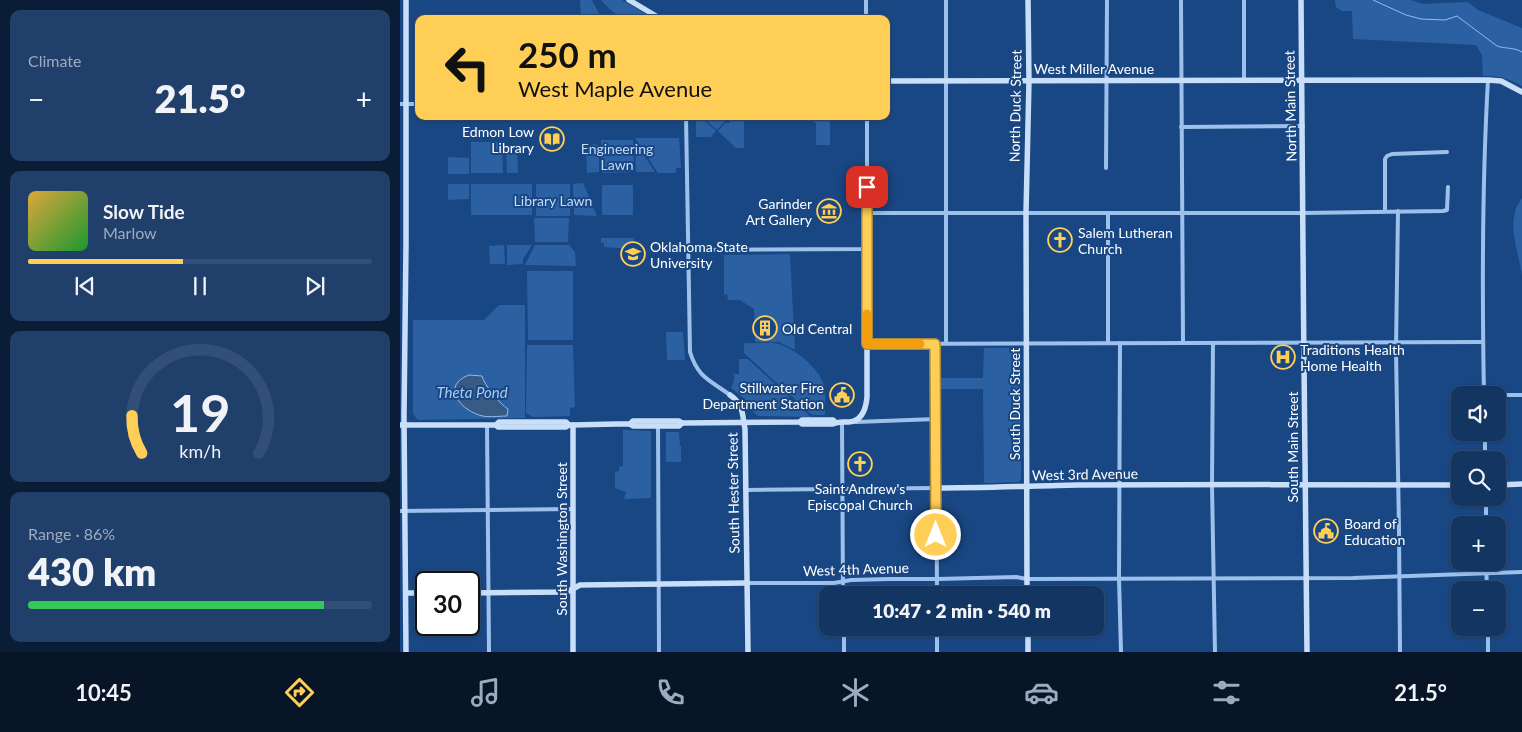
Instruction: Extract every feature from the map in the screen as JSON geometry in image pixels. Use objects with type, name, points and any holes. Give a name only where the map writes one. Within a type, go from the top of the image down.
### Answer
[{"type":"street","points":[[406,0],[403,10],[403,104],[406,145],[402,425],[403,593],[406,652]]},
{"type":"street","points":[[629,0],[655,15]]},
{"type":"street","points":[[946,0],[946,343]]},
{"type":"street","name":"North Duck Street","points":[[1026,213],[1029,81],[1028,0]]},
{"type":"street","points":[[1106,168],[1107,0]]},
{"type":"street","points":[[1181,0],[1182,343]]},
{"type":"street","points":[[1244,0],[1244,81]]},
{"type":"street","name":"North Main Street","points":[[1300,0],[1304,212]]},
{"type":"street","points":[[866,1],[866,15]]},
{"type":"street","points":[[1484,386],[1485,140],[1488,80]]},
{"type":"street","name":"West Miller Avenue","points":[[890,81],[1488,80],[1501,81],[1522,92]]},
{"type":"street","name":"South Hester Street","points":[[686,120],[690,352],[700,374],[738,401],[741,406],[744,423],[746,490],[748,652]]},
{"type":"street","points":[[851,422],[862,415],[866,407],[867,397],[867,120]]},
{"type":"street","points":[[1181,127],[1303,126]]},
{"type":"street","points":[[1385,211],[1385,159],[1387,156],[1392,154],[1447,152]]},
{"type":"street","points":[[867,213],[1182,213],[1447,210],[1448,187]]},
{"type":"street","points":[[1398,211],[1396,342],[1400,652]]},
{"type":"street","name":"South Main Street","points":[[1304,212],[1304,485],[1307,652]]},
{"type":"street","name":"South Duck Street","points":[[1026,213],[1027,586]]},
{"type":"street","points":[[1108,213],[1108,343]]},
{"type":"street","points":[[688,250],[867,249]]},
{"type":"street","points":[[867,344],[1483,342]]},
{"type":"street","points":[[1120,343],[1119,578],[1121,652]]},
{"type":"street","points":[[1213,343],[1212,486],[1215,652]]},
{"type":"street","points":[[935,344],[936,586]]},
{"type":"street","points":[[1506,395],[1522,395]]},
{"type":"street","points":[[630,424],[633,421],[744,423],[800,422],[802,420],[851,422],[936,419]]},
{"type":"street","points":[[402,425],[496,425],[499,422],[566,422],[571,425],[630,424],[632,426],[678,426],[682,423]]},
{"type":"street","points":[[839,422],[844,586]]},
{"type":"street","points":[[486,425],[489,652]]},
{"type":"street","name":"South Washington Street","points":[[571,425],[574,588],[573,652]]},
{"type":"street","points":[[658,426],[659,652]]},
{"type":"street","name":"West 3rd Avenue","points":[[746,490],[1451,484]]},
{"type":"street","points":[[1506,484],[1522,484]]},
{"type":"street","points":[[402,511],[573,509]]},
{"type":"street","name":"West 4th Avenue","points":[[480,593],[567,592],[580,584],[834,582],[1016,577],[1027,579],[1399,576],[1522,572]]},
{"type":"street","points":[[1486,574],[1486,581]]},
{"type":"street","points":[[844,636],[844,652]]},
{"type":"street","points":[[936,636],[936,652]]},
{"type":"street","points":[[1028,636],[1028,652]]},
{"type":"street","points":[[1488,636],[1488,652]]},
{"type":"green space","points":[[580,0],[592,0],[601,15],[581,15]]},
{"type":"green space","points":[[601,0],[622,0],[647,15],[618,15]]},
{"type":"green space","points":[[1335,0],[1411,0],[1423,4],[1468,2],[1478,10],[1522,28],[1522,86],[1503,78],[1483,76],[1482,55],[1476,45],[1353,39],[1352,11],[1342,11],[1336,7]]},
{"type":"green space","points":[[696,120],[704,120],[716,131],[711,137],[696,137]]},
{"type":"green space","points":[[706,120],[726,120],[717,130]]},
{"type":"green space","points":[[731,120],[744,120],[744,148],[736,148],[718,131],[726,122],[728,124]]},
{"type":"green space","points":[[830,120],[830,145],[816,145],[816,123],[812,121]]},
{"type":"green space","points":[[635,138],[679,138],[681,168],[676,168],[676,173],[658,173]]},
{"type":"green space","name":"Engineering Lawn","points":[[601,140],[633,140],[634,172],[602,173]]},
{"type":"green space","points":[[471,142],[502,143],[503,173],[471,173]]},
{"type":"green space","points":[[635,142],[655,172],[636,172]]},
{"type":"green space","points":[[595,143],[599,147],[599,172],[587,173],[586,149]]},
{"type":"green space","points":[[506,144],[517,150],[518,173],[507,173]]},
{"type":"green space","points":[[448,157],[469,158],[469,174],[448,174]]},
{"type":"green space","points":[[583,183],[597,216],[574,215],[573,184]]},
{"type":"green space","points":[[448,184],[469,184],[469,199],[448,200]]},
{"type":"green space","points":[[471,184],[532,184],[532,215],[471,215]]},
{"type":"green space","name":"Library Lawn","points":[[536,184],[570,184],[570,216],[536,216]]},
{"type":"green space","name":"Engineering Lawn","points":[[602,185],[633,185],[633,215],[602,215]]},
{"type":"green space","points":[[1522,198],[1522,276],[1513,226],[1514,216]]},
{"type":"green space","points":[[534,218],[569,218],[568,242],[535,242]]},
{"type":"green space","points":[[601,238],[634,238],[633,249],[604,247],[604,243],[601,243]]},
{"type":"green space","points":[[504,245],[505,264],[490,264],[489,246]]},
{"type":"green space","points":[[507,245],[532,245],[523,259],[523,264],[507,265]]},
{"type":"green space","points":[[535,245],[569,245],[575,252],[576,266],[525,265]]},
{"type":"green space","points":[[790,254],[795,350],[779,342],[755,342],[754,309],[740,300],[728,300],[727,294],[724,295],[724,255]]},
{"type":"green space","points":[[527,271],[573,271],[573,340],[528,340]]},
{"type":"green space","points":[[499,305],[525,305],[525,418],[418,420],[413,414],[413,320],[484,320]]},
{"type":"green space","points":[[666,332],[683,332],[685,360],[667,360]]},
{"type":"green space","points":[[744,343],[779,344],[806,360],[817,372],[824,385],[825,415],[812,415],[744,353]]},
{"type":"green space","points":[[527,345],[573,345],[575,407],[570,408],[570,416],[533,417],[526,413]]},
{"type":"green space","points":[[984,348],[1017,348],[1021,354],[1021,478],[1017,482],[984,482],[983,389],[938,389],[938,378],[983,378]]},
{"type":"green space","points":[[739,359],[748,359],[811,417],[758,416],[750,409],[745,399],[731,388],[734,374],[739,374]]},
{"type":"green space","points":[[623,430],[651,431],[651,498],[624,499],[626,492],[615,488],[615,472],[619,471],[619,467],[623,466]]},
{"type":"green space","points":[[666,432],[679,432],[681,462],[666,462]]},
{"type":"water","name":"Theta Pond","points":[[469,375],[482,376],[493,394],[508,409],[507,416],[482,416],[471,412],[459,402],[455,390],[456,384]]},
{"type":"waterway","points":[[1373,0],[1406,15],[1421,19],[1445,20],[1457,16],[1497,46],[1516,49],[1522,52]]},
{"type":"slow traffic","points":[[867,314],[867,344],[920,344]]},
{"type":"place","name":"Edmon Low Library","points":[[552,139]]},
{"type":"place","name":"Garinder Art Gallery","points":[[829,211]]},
{"type":"place","name":"Salem Lutheran Church","points":[[1060,240]]},
{"type":"place","name":"Oklahoma State University","points":[[633,254]]},
{"type":"place","name":"Old Central","points":[[765,328]]},
{"type":"place","name":"Traditions Health Home Health","points":[[1283,357]]},
{"type":"place","name":"Stillwater Fire Department Station","points":[[842,395]]},
{"type":"place","name":"Saint Andrew's Episcopal Church","points":[[860,464]]},
{"type":"place","name":"Board of Education","points":[[1326,531]]},
{"type":"route","points":[[867,187],[867,344],[935,344],[936,535]]}]
